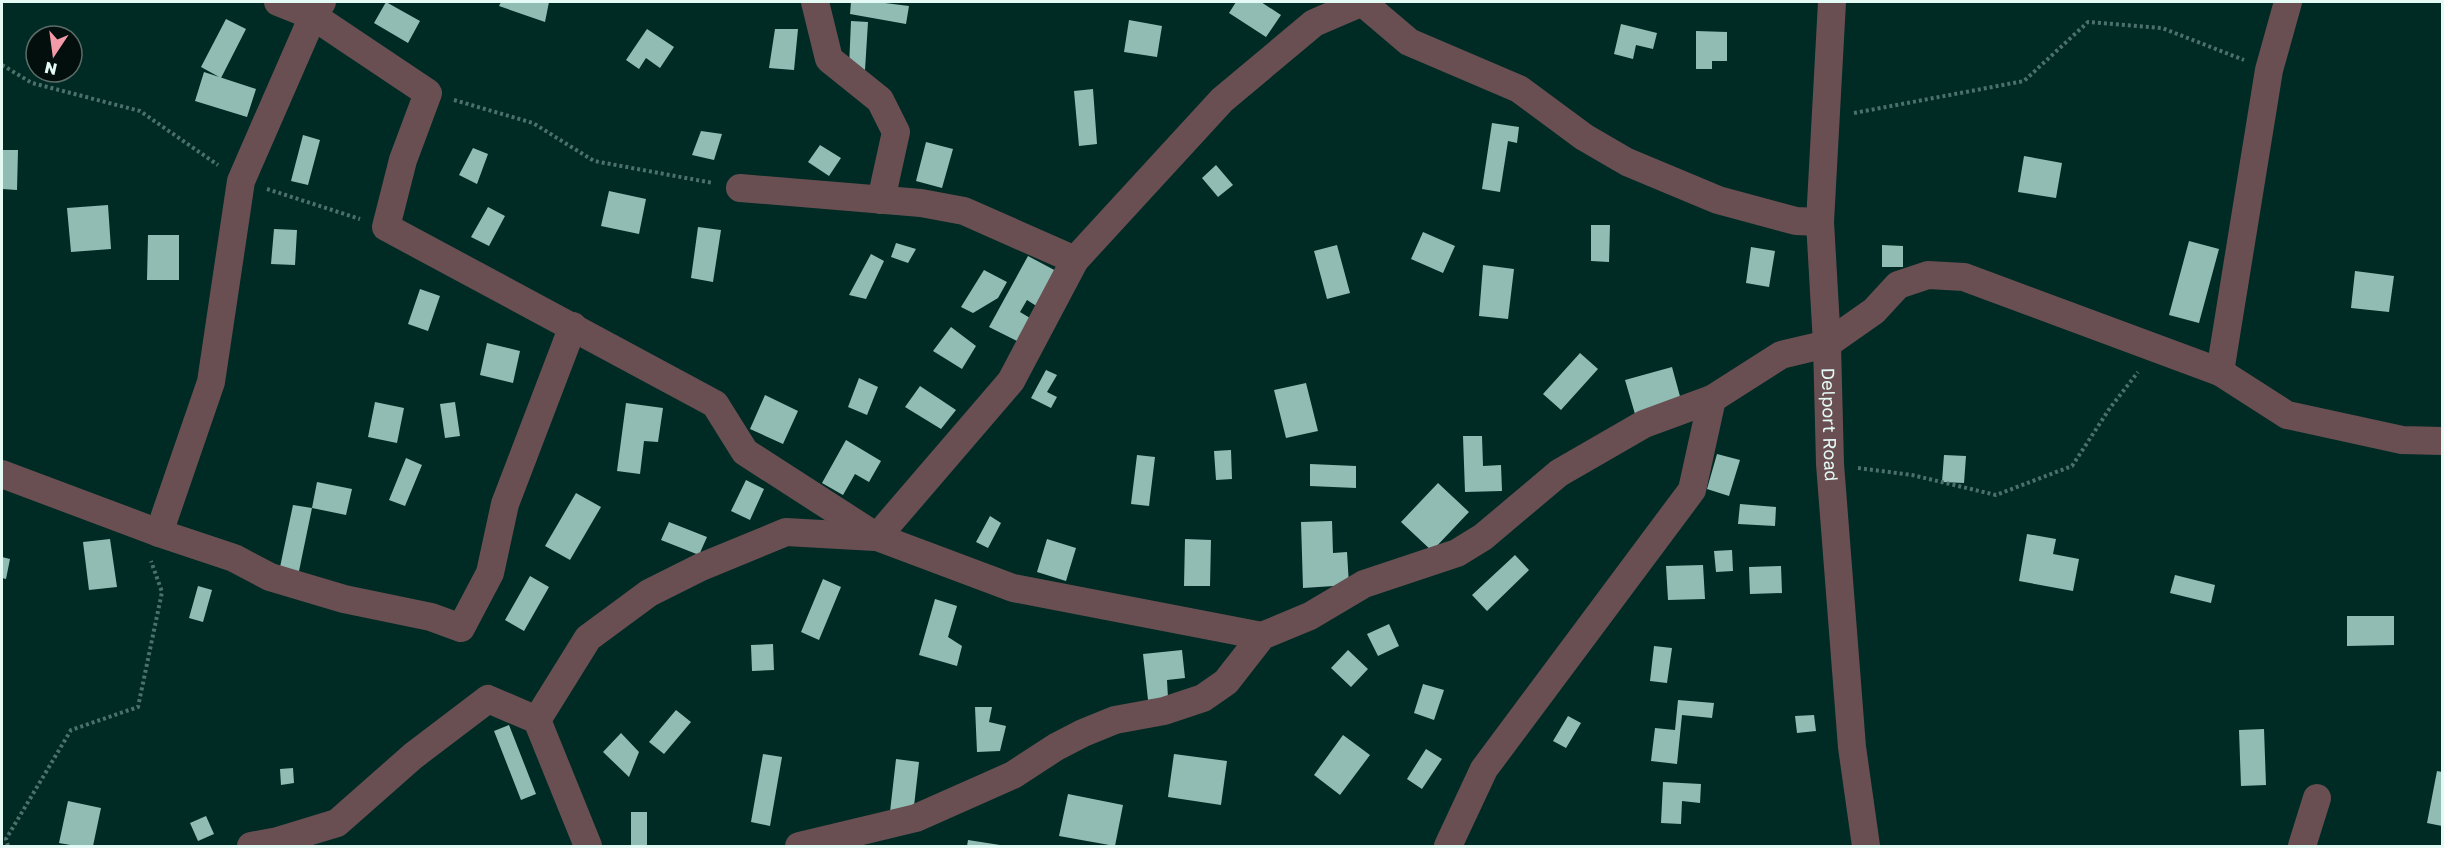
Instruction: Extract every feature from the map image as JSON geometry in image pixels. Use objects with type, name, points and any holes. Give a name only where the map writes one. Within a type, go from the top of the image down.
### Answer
[{"type":"street","points":[[279,2],[317,9],[428,93],[403,160],[386,227],[715,404],[745,452],[877,537],[1013,588],[1262,636]]},
{"type":"street","points":[[815,2],[829,59],[880,100],[896,132],[881,200]]},
{"type":"street","points":[[877,537],[1011,381],[1075,260],[1222,100],[1314,23],[1363,2],[1409,42],[1519,89],[1584,137],[1627,162],[1718,200],[1796,221],[1820,222]]},
{"type":"street","name":"Delport Road","points":[[1832,2],[1820,222],[1827,344],[1830,464],[1852,747],[1866,846]]},
{"type":"street","points":[[2220,372],[2269,69],[2288,2]]},
{"type":"street","points":[[159,533],[211,382],[241,181],[317,9]]},
{"type":"street","points":[[740,188],[921,203],[964,211],[1075,260]]},
{"type":"street","points":[[799,846],[916,818],[1013,775],[1056,747],[1083,733],[1115,720],[1164,711],[1203,698],[1226,682],[1262,636],[1310,616],[1364,584],[1457,553],[1484,537],[1559,473],[1644,424],[1712,399],[1781,355],[1827,344],[1874,311],[1898,285],[1928,275],[1964,278],[2220,372],[2287,415],[2402,440],[2442,441]]},
{"type":"street","points":[[2,474],[159,533],[234,558],[270,577],[344,599],[431,617],[460,628],[490,573],[506,504],[573,326]]},
{"type":"street","points":[[1448,846],[1484,769],[1692,490],[1712,399]]},
{"type":"street","points":[[537,720],[588,638],[649,593],[701,567],[786,532],[877,537]]},
{"type":"street","points":[[251,846],[278,841],[337,823],[413,756],[488,699],[537,720],[588,846]]},
{"type":"street","points":[[2302,846],[2317,798]]},
{"type":"path","points":[[1824,118],[2024,81],[2088,22],[2162,28],[2269,69]]},
{"type":"path","points":[[2,65],[32,83],[140,111],[241,181],[386,227]]},
{"type":"path","points":[[428,93],[533,123],[594,161],[740,188]]},
{"type":"path","points":[[1830,464],[1912,475],[1995,495],[2072,466],[2110,408],[2157,348]]},
{"type":"path","points":[[8,846],[6,839],[71,730],[138,707],[162,592],[150,557],[159,533]]},
{"type":"building","points":[[386,2],[420,21],[408,43],[374,23]]},
{"type":"building","points":[[501,2],[549,2],[545,22],[499,6]]},
{"type":"building","points":[[851,2],[909,6],[906,24],[850,14]]},
{"type":"building","points":[[1236,2],[1261,2],[1281,15],[1266,37],[1229,13]]},
{"type":"building","points":[[226,19],[246,29],[221,78],[201,67]]},
{"type":"building","points":[[1129,20],[1162,26],[1157,57],[1124,52]]},
{"type":"building","points":[[851,21],[868,22],[865,70],[849,68]]},
{"type":"building","points":[[1621,24],[1657,33],[1653,49],[1636,45],[1633,59],[1614,54]]},
{"type":"building","points":[[647,29],[674,47],[660,68],[646,58],[639,69],[626,60]]},
{"type":"building","points":[[775,29],[798,29],[794,70],[769,68]]},
{"type":"building","points":[[1696,31],[1727,32],[1727,61],[1712,61],[1712,69],[1696,69]]},
{"type":"building","points":[[204,72],[256,89],[247,117],[195,101]]},
{"type":"building","points":[[1093,89],[1097,144],[1079,146],[1074,91]]},
{"type":"building","points":[[1492,123],[1519,127],[1517,143],[1508,141],[1500,192],[1482,189]]},
{"type":"building","points":[[701,131],[722,134],[714,160],[692,155]]},
{"type":"building","points":[[303,135],[320,140],[308,185],[291,181]]},
{"type":"building","points":[[926,142],[953,149],[942,188],[916,181]]},
{"type":"building","points":[[820,145],[841,158],[829,176],[808,162]]},
{"type":"building","points":[[473,148],[488,154],[477,184],[459,175]]},
{"type":"building","points":[[2,150],[18,150],[17,190],[2,189]]},
{"type":"building","points":[[2024,156],[2062,163],[2056,198],[2018,192]]},
{"type":"building","points":[[1216,165],[1233,185],[1218,197],[1202,178]]},
{"type":"building","points":[[609,191],[646,199],[639,234],[601,226]]},
{"type":"building","points":[[108,205],[111,249],[71,252],[67,208]]},
{"type":"building","points":[[488,207],[505,216],[489,246],[471,237]]},
{"type":"building","points":[[1591,225],[1610,225],[1609,262],[1591,261]]},
{"type":"building","points":[[698,227],[721,230],[713,282],[691,278]]},
{"type":"building","points":[[274,229],[297,230],[295,265],[271,264]]},
{"type":"building","points":[[1423,232],[1455,246],[1443,273],[1411,259]]},
{"type":"building","points":[[148,235],[179,235],[179,280],[147,280]]},
{"type":"building","points":[[2189,241],[2219,249],[2199,323],[2169,315]]},
{"type":"building","points":[[896,243],[916,249],[908,263],[891,257]]},
{"type":"building","points":[[1337,245],[1350,293],[1327,299],[1314,251]]},
{"type":"building","points":[[1882,245],[1903,246],[1903,267],[1882,267]]},
{"type":"building","points":[[1751,247],[1775,251],[1769,287],[1746,283]]},
{"type":"building","points":[[871,254],[884,261],[866,299],[849,295]]},
{"type":"building","points":[[1028,256],[1058,272],[1038,307],[1027,300],[1020,312],[1030,318],[1017,341],[989,327]]},
{"type":"building","points":[[1483,265],[1514,269],[1508,319],[1479,316]]},
{"type":"building","points":[[984,270],[1007,282],[998,298],[973,313],[961,307]]},
{"type":"building","points":[[2355,271],[2394,276],[2389,312],[2351,308]]},
{"type":"building","points":[[420,289],[440,296],[428,331],[408,324]]},
{"type":"building","points":[[951,327],[976,346],[962,369],[933,351]]},
{"type":"building","points":[[487,343],[520,351],[513,383],[480,375]]},
{"type":"building","points":[[1580,353],[1598,369],[1561,410],[1543,394]]},
{"type":"building","points":[[1672,367],[1681,400],[1635,414],[1625,380]]},
{"type":"building","points":[[1046,370],[1057,375],[1047,392],[1057,397],[1051,408],[1031,398]]},
{"type":"building","points":[[859,378],[878,387],[867,415],[848,407]]},
{"type":"building","points":[[1306,383],[1318,431],[1286,438],[1274,390]]},
{"type":"building","points":[[920,386],[956,410],[941,429],[905,407]]},
{"type":"building","points":[[765,395],[798,411],[783,444],[750,429]]},
{"type":"building","points":[[375,402],[404,408],[397,443],[368,437]]},
{"type":"building","points":[[455,402],[460,436],[445,438],[440,404]]},
{"type":"building","points":[[626,403],[663,408],[658,442],[644,441],[640,474],[617,471]]},
{"type":"building","points":[[1463,436],[1482,436],[1483,466],[1501,465],[1502,491],[1465,492]]},
{"type":"building","points":[[846,440],[881,461],[869,482],[855,474],[843,495],[822,483]]},
{"type":"building","points":[[1231,450],[1232,479],[1216,480],[1214,451]]},
{"type":"building","points":[[1717,454],[1740,460],[1729,496],[1707,489]]},
{"type":"building","points":[[1137,455],[1155,457],[1149,506],[1131,504]]},
{"type":"building","points":[[1944,455],[1966,456],[1964,483],[1942,482]]},
{"type":"building","points":[[406,458],[422,465],[405,506],[389,500]]},
{"type":"building","points":[[1310,464],[1356,466],[1356,488],[1310,486]]},
{"type":"building","points":[[746,480],[764,489],[750,520],[731,511]]},
{"type":"building","points":[[317,482],[352,489],[346,515],[312,508]]},
{"type":"building","points":[[1438,483],[1469,512],[1432,551],[1401,522]]},
{"type":"building","points":[[576,493],[601,507],[570,560],[545,546]]},
{"type":"building","points":[[1740,504],[1776,507],[1775,526],[1738,524]]},
{"type":"building","points":[[293,505],[312,508],[298,576],[279,572]]},
{"type":"building","points":[[990,516],[1001,523],[988,548],[976,542]]},
{"type":"building","points":[[1332,521],[1333,553],[1347,552],[1349,585],[1303,588],[1301,522]]},
{"type":"building","points":[[669,522],[707,537],[699,555],[661,540]]},
{"type":"building","points":[[2027,534],[2056,539],[2053,554],[2079,559],[2073,591],[2019,581]]},
{"type":"building","points":[[110,539],[117,587],[89,590],[83,542]]},
{"type":"building","points":[[1047,539],[1076,548],[1066,581],[1037,572]]},
{"type":"building","points":[[1185,539],[1211,540],[1210,586],[1184,586]]},
{"type":"building","points":[[1732,550],[1733,571],[1716,572],[1714,551]]},
{"type":"building","points":[[1515,555],[1529,570],[1487,611],[1472,595]]},
{"type":"building","points":[[2,557],[10,559],[6,579],[2,578]]},
{"type":"building","points":[[1703,565],[1705,599],[1668,600],[1666,566]]},
{"type":"building","points":[[1781,566],[1782,593],[1750,594],[1749,567]]},
{"type":"building","points":[[2175,575],[2215,585],[2211,603],[2170,593]]},
{"type":"building","points":[[530,576],[549,587],[524,631],[505,620]]},
{"type":"building","points":[[823,579],[841,587],[819,640],[801,632]]},
{"type":"building","points":[[198,586],[212,590],[203,622],[189,618]]},
{"type":"building","points":[[935,599],[957,606],[948,637],[962,646],[957,666],[919,655]]},
{"type":"building","points":[[2347,616],[2394,616],[2394,645],[2347,646]]},
{"type":"building","points":[[1389,624],[1399,646],[1378,656],[1367,634]]},
{"type":"building","points":[[773,644],[774,670],[752,671],[751,645]]},
{"type":"building","points":[[1654,646],[1672,648],[1667,683],[1650,681]]},
{"type":"building","points":[[1182,650],[1185,678],[1167,680],[1168,698],[1148,700],[1143,654]]},
{"type":"building","points":[[1348,650],[1368,669],[1351,687],[1331,668]]},
{"type":"building","points":[[1423,684],[1444,690],[1434,720],[1414,713]]},
{"type":"building","points":[[1678,700],[1714,703],[1712,718],[1682,715],[1677,764],[1651,761],[1655,728],[1675,730]]},
{"type":"building","points":[[975,707],[992,707],[989,722],[1006,726],[1000,751],[977,752]]},
{"type":"building","points":[[676,710],[691,722],[664,754],[649,742]]},
{"type":"building","points":[[1814,715],[1816,731],[1797,733],[1795,716]]},
{"type":"building","points":[[1568,716],[1581,723],[1566,748],[1553,741]]},
{"type":"building","points":[[509,725],[536,794],[521,800],[494,731]]},
{"type":"building","points":[[2264,729],[2266,785],[2241,786],[2239,730]]},
{"type":"building","points":[[621,733],[639,752],[629,777],[603,752]]},
{"type":"building","points":[[1343,735],[1370,755],[1340,795],[1314,775]]},
{"type":"building","points":[[1426,749],[1442,759],[1422,789],[1407,779]]},
{"type":"building","points":[[763,754],[782,757],[770,826],[751,822]]},
{"type":"building","points":[[1174,754],[1227,761],[1221,805],[1168,797]]},
{"type":"building","points":[[896,759],[919,762],[913,815],[890,812]]},
{"type":"building","points":[[293,768],[294,783],[281,785],[280,769]]},
{"type":"building","points":[[2437,771],[2442,772],[2442,826],[2427,823]]},
{"type":"building","points":[[1663,782],[1701,784],[1700,803],[1682,801],[1681,824],[1661,823]]},
{"type":"building","points":[[1068,794],[1123,805],[1115,846],[1059,836]]},
{"type":"building","points":[[68,801],[101,808],[93,846],[59,843]]},
{"type":"building","points":[[631,812],[647,812],[647,846],[631,846]]},
{"type":"building","points":[[206,816],[214,834],[198,841],[190,823]]},
{"type":"building","points":[[968,840],[1000,845],[1000,846],[967,846]]}]
